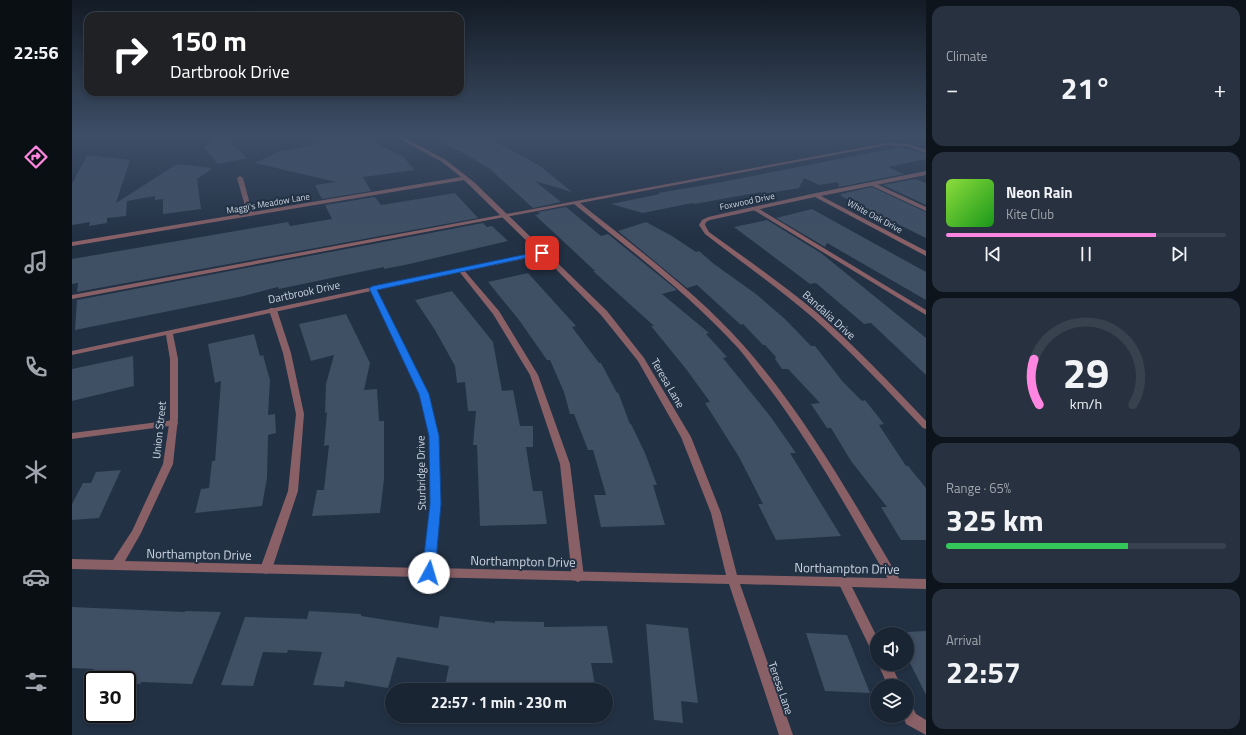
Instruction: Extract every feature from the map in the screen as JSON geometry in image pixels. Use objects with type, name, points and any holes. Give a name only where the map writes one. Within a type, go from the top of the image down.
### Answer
[{"type":"street","name":"Teresa Lane","points":[[455,169],[507,216],[542,253],[604,313],[645,366],[686,437],[716,513],[733,580],[786,735]]},
{"type":"street","points":[[72,297],[754,169]]},
{"type":"street","name":"Foxwood Drive","points":[[706,233],[702,226],[704,221],[708,218],[816,194],[926,173]]},
{"type":"street","points":[[240,178],[250,215]]},
{"type":"street","name":"Maggi's Meadow Lane","points":[[72,244],[466,178]]},
{"type":"street","points":[[872,184],[926,209]]},
{"type":"street","name":"White Oak Drive","points":[[816,194],[926,254]]},
{"type":"street","points":[[576,203],[646,258],[696,303],[737,343],[790,408],[836,480],[896,583]]},
{"type":"street","points":[[754,208],[926,313]]},
{"type":"street","name":"Bandalia Drive","points":[[706,233],[795,299],[838,336],[926,426]]},
{"type":"street","name":"Dartbrook Drive","points":[[72,353],[542,253]]},
{"type":"street","points":[[461,270],[496,313],[534,375],[565,464],[578,577]]},
{"type":"street","name":"Sturbridge Drive","points":[[373,288],[424,394],[434,436],[435,504],[429,573]]},
{"type":"street","points":[[266,569],[294,491],[300,414],[287,353],[273,310]]},
{"type":"street","name":"Union Street","points":[[116,566],[136,533],[168,464],[174,423],[174,359],[169,333]]},
{"type":"street","points":[[72,436],[174,423]]},
{"type":"street","name":"Northampton Drive","points":[[72,564],[926,584]]},
{"type":"street","points":[[844,582],[870,636]]},
{"type":"street","points":[[914,721],[926,728]]},
{"type":"building","points":[[80,169],[127,169],[116,203],[169,169],[211,169],[197,179],[201,209],[163,214],[163,199],[155,200],[155,196],[127,201],[126,216],[107,218],[107,223],[89,226],[90,222],[72,225],[72,184]]},
{"type":"building","points":[[282,169],[414,170],[363,177],[371,191],[322,199],[315,185],[336,182]]},
{"type":"building","points":[[490,169],[544,169],[572,192],[535,181],[561,202],[533,208]]},
{"type":"building","points":[[786,169],[893,169],[904,174],[839,187],[838,182],[819,185],[804,178],[799,188],[763,194],[761,192],[694,204],[692,203],[643,213],[611,204],[660,194],[658,193]]},
{"type":"building","points":[[915,179],[926,183],[926,205],[883,185]]},
{"type":"building","points":[[872,187],[926,212],[926,238],[841,196],[841,194]]},
{"type":"building","points":[[455,193],[478,218],[77,292],[78,283],[72,284],[72,259],[288,222],[290,226],[332,219],[325,205],[375,197],[381,205]]},
{"type":"building","points":[[566,207],[601,236],[608,234],[677,290],[662,294],[709,333],[706,334],[727,357],[723,358],[770,416],[796,453],[790,453],[841,536],[776,540],[758,504],[763,504],[739,457],[705,403],[710,402],[686,369],[651,326],[654,326],[593,271],[595,271],[535,215],[540,214],[538,212]]},
{"type":"building","points":[[812,209],[926,272],[926,300],[827,243],[825,247],[776,218]]},
{"type":"building","points":[[767,220],[821,253],[926,338],[926,375],[871,323],[864,324],[816,283],[810,284],[734,227]]},
{"type":"building","points":[[646,222],[672,236],[696,252],[699,251],[714,264],[756,294],[785,319],[811,346],[815,346],[843,382],[862,401],[865,400],[884,424],[879,425],[906,466],[908,466],[926,488],[926,540],[901,540],[881,507],[887,507],[851,461],[831,428],[827,428],[811,404],[820,403],[788,369],[782,369],[775,359],[776,357],[765,345],[763,345],[743,324],[741,325],[697,285],[687,288],[618,231]]},
{"type":"building","points":[[483,223],[487,227],[492,226],[508,241],[405,265],[384,269],[384,267],[279,289],[278,287],[244,296],[75,330],[77,300]]},
{"type":"building","points":[[528,273],[576,326],[572,327],[599,363],[601,363],[617,393],[618,392],[630,424],[645,453],[657,485],[653,485],[665,525],[601,527],[594,495],[606,495],[593,450],[588,450],[574,414],[570,414],[564,392],[550,360],[547,360],[519,320],[488,282]]},
{"type":"building","points":[[452,291],[493,342],[502,391],[513,390],[520,426],[533,426],[533,447],[526,447],[533,491],[542,491],[547,524],[480,526],[477,445],[473,445],[476,411],[468,411],[465,382],[457,383],[455,366],[435,330],[415,300]]},
{"type":"building","points":[[346,314],[370,363],[364,390],[377,389],[379,421],[384,421],[384,479],[380,513],[312,516],[317,490],[324,490],[329,445],[324,446],[327,412],[325,413],[326,384],[334,355],[311,361],[299,324]]},
{"type":"building","points":[[254,334],[260,356],[263,355],[270,380],[268,415],[275,414],[276,433],[268,435],[267,478],[262,506],[195,513],[201,489],[209,488],[212,461],[215,461],[221,381],[215,383],[208,344]]},
{"type":"building","points":[[133,356],[134,386],[72,401],[72,369]]},
{"type":"building","points":[[121,470],[99,518],[72,520],[72,504],[83,483],[91,483],[96,472]]},
{"type":"building","points":[[72,607],[185,612],[221,612],[192,684],[141,682],[141,684],[136,684],[136,671],[93,671],[94,669],[72,668]]},
{"type":"building","points":[[309,611],[361,614],[361,616],[438,628],[440,616],[495,623],[495,621],[544,622],[544,627],[607,626],[613,663],[591,663],[595,683],[445,683],[449,666],[397,657],[389,683],[385,683],[385,688],[345,681],[344,687],[313,685],[322,652],[288,650],[287,653],[263,652],[253,686],[221,685],[245,617],[307,619]]},
{"type":"building","points":[[646,624],[688,628],[698,703],[681,701],[683,723],[654,720]]},
{"type":"building","points":[[926,631],[926,695],[914,671],[914,632]]},
{"type":"building","points":[[806,633],[847,635],[870,693],[825,691]]},
{"type":"route","points":[[429,573],[435,504],[434,436],[424,394],[373,288],[542,253]]}]
